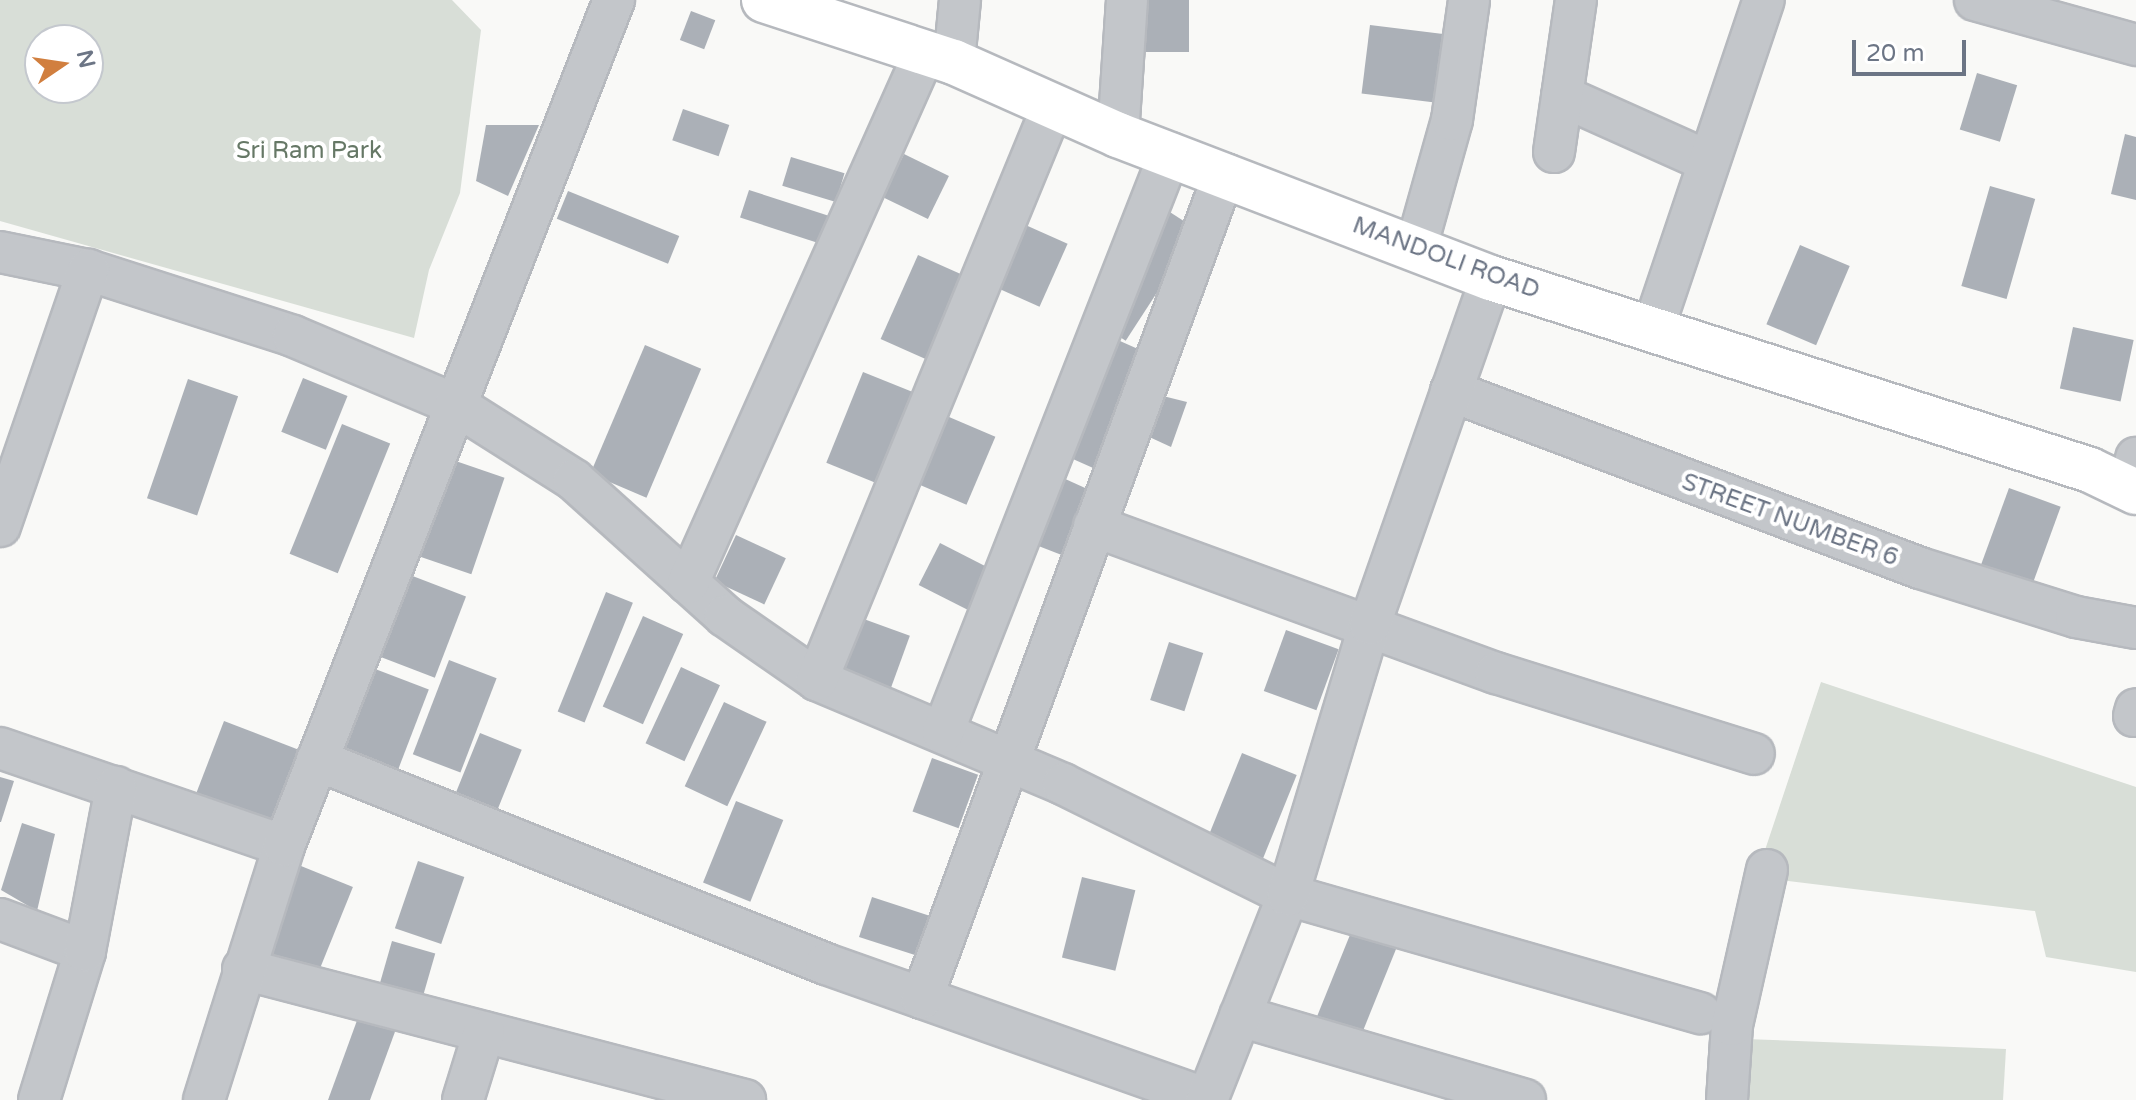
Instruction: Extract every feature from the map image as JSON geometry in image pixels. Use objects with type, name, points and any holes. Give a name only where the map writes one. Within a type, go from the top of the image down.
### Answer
[{"type":"street","points":[[204,1100],[284,846],[614,0]]},
{"type":"street","points":[[688,583],[940,57],[960,0]]},
{"type":"street","points":[[1118,135],[1127,0]]},
{"type":"street","points":[[1416,248],[1452,120],[1469,0]]},
{"type":"street","points":[[1554,152],[1576,0]]},
{"type":"street","points":[[1653,329],[1707,161],[1764,0]]},
{"type":"street","points":[[1975,0],[2136,45]]},
{"type":"street","name":"MANDOLI ROAD","points":[[775,2],[940,57],[1118,135],[1491,278],[2134,480]]},
{"type":"street","points":[[1562,96],[1707,161]]},
{"type":"street","points":[[817,680],[1052,108]]},
{"type":"street","points":[[943,732],[1170,153]]},
{"type":"street","points":[[922,998],[1224,174]]},
{"type":"street","points":[[0,252],[88,270],[293,336],[456,405],[574,480],[688,583],[817,680],[1010,761],[1288,895],[1700,1013]]},
{"type":"street","points":[[0,526],[88,270]]},
{"type":"street","points":[[317,760],[922,998],[1207,1100],[1288,895],[1370,624],[1491,278]]},
{"type":"street","name":"STREET NUMBER 6","points":[[1451,391],[1920,568],[2076,617],[2136,628]]},
{"type":"street","points":[[1094,526],[1370,624],[1496,673],[1754,754]]},
{"type":"street","points":[[0,748],[284,846]]},
{"type":"street","points":[[39,1100],[85,951],[116,787]]},
{"type":"street","points":[[1727,1100],[1732,1025],[1767,870]]},
{"type":"street","points":[[0,919],[85,951]]},
{"type":"street","points":[[243,969],[484,1032],[702,1095],[745,1100]]},
{"type":"street","points":[[1240,1016],[1525,1100]]},
{"type":"street","points":[[463,1100],[484,1032]]},
{"type":"green space","name":"Sri Ram Park","points":[[0,0],[452,0],[481,30],[460,193],[429,270],[414,338],[0,221]]},
{"type":"green space","points":[[1821,682],[2136,787],[2136,972],[2046,957],[2035,911],[1756,877]]},
{"type":"green space","points":[[1745,1039],[2006,1049],[2003,1100],[1748,1100]]},
{"type":"building","points":[[1140,0],[1189,0],[1189,52],[1140,52]]},
{"type":"building","points":[[691,11],[715,20],[704,49],[680,40]]},
{"type":"building","points":[[1370,25],[1455,35],[1447,104],[1362,93]]},
{"type":"building","points":[[1977,73],[2017,85],[2000,142],[1960,129]]},
{"type":"building","points":[[683,109],[729,125],[719,156],[672,140]]},
{"type":"building","points":[[486,125],[539,125],[508,196],[476,181]]},
{"type":"building","points":[[2125,134],[2136,137],[2136,200],[2111,194]]},
{"type":"building","points":[[904,154],[949,176],[928,219],[883,197]]},
{"type":"building","points":[[791,157],[845,173],[836,202],[782,186]]},
{"type":"building","points":[[1990,186],[2035,199],[2007,299],[1961,286]]},
{"type":"building","points":[[749,190],[836,218],[827,246],[740,218]]},
{"type":"building","points":[[568,191],[679,236],[668,264],[557,219]]},
{"type":"building","points":[[1159,205],[1198,230],[1126,341],[1087,316]]},
{"type":"building","points":[[1021,223],[1068,244],[1040,307],[993,286]]},
{"type":"building","points":[[1800,245],[1850,266],[1816,345],[1766,324]]},
{"type":"building","points":[[918,255],[965,276],[927,360],[881,339]]},
{"type":"building","points":[[2073,327],[2134,340],[2121,402],[2060,389]]},
{"type":"building","points":[[1111,337],[1152,355],[1100,471],[1059,453]]},
{"type":"building","points":[[645,345],[701,369],[646,498],[590,474]]},
{"type":"building","points":[[863,372],[914,393],[877,483],[826,463]]},
{"type":"building","points":[[303,378],[348,396],[326,450],[281,432]]},
{"type":"building","points":[[188,379],[238,396],[197,515],[147,498]]},
{"type":"building","points":[[1147,392],[1187,402],[1171,447],[1132,429]]},
{"type":"building","points":[[942,414],[995,437],[966,505],[913,482]]},
{"type":"building","points":[[342,424],[390,443],[338,573],[290,554]]},
{"type":"building","points":[[444,457],[505,478],[471,574],[411,553]]},
{"type":"building","points":[[1052,473],[1094,492],[1072,559],[1023,540]]},
{"type":"building","points":[[2009,488],[2061,507],[2031,588],[1980,569]]},
{"type":"building","points":[[736,535],[786,558],[764,604],[714,581]]},
{"type":"building","points":[[940,543],[990,568],[969,610],[919,585]]},
{"type":"building","points":[[410,575],[466,597],[435,678],[379,656]]},
{"type":"building","points":[[606,592],[633,603],[585,722],[558,712]]},
{"type":"building","points":[[643,616],[683,634],[643,724],[603,706]]},
{"type":"building","points":[[861,618],[910,636],[891,688],[842,671]]},
{"type":"building","points":[[1286,630],[1339,649],[1316,710],[1264,691]]},
{"type":"building","points":[[1169,642],[1203,653],[1184,711],[1150,700]]},
{"type":"building","points":[[449,660],[497,678],[460,773],[413,754]]},
{"type":"building","points":[[370,667],[429,690],[396,775],[337,753]]},
{"type":"building","points":[[681,667],[720,685],[684,761],[646,743]]},
{"type":"building","points":[[724,702],[767,722],[727,806],[685,786]]},
{"type":"building","points":[[224,721],[301,750],[267,837],[191,808]]},
{"type":"building","points":[[480,733],[522,750],[497,810],[456,793]]},
{"type":"building","points":[[1242,753],[1297,775],[1258,872],[1203,849]]},
{"type":"building","points":[[932,758],[978,775],[959,828],[913,812]]},
{"type":"building","points":[[0,777],[14,781],[1,822],[0,822]]},
{"type":"building","points":[[736,801],[783,820],[750,902],[703,883]]},
{"type":"building","points":[[22,823],[55,834],[37,911],[1,890]]},
{"type":"building","points":[[418,861],[464,877],[441,944],[395,928]]},
{"type":"building","points":[[301,866],[353,887],[316,978],[264,957]]},
{"type":"building","points":[[1082,877],[1135,890],[1115,971],[1062,958]]},
{"type":"building","points":[[872,897],[931,916],[918,956],[859,937]]},
{"type":"building","points":[[1356,920],[1401,938],[1358,1044],[1313,1026]]},
{"type":"building","points":[[392,941],[435,953],[419,1010],[376,998]]},
{"type":"building","points":[[359,1015],[396,1029],[370,1100],[328,1100]]}]
